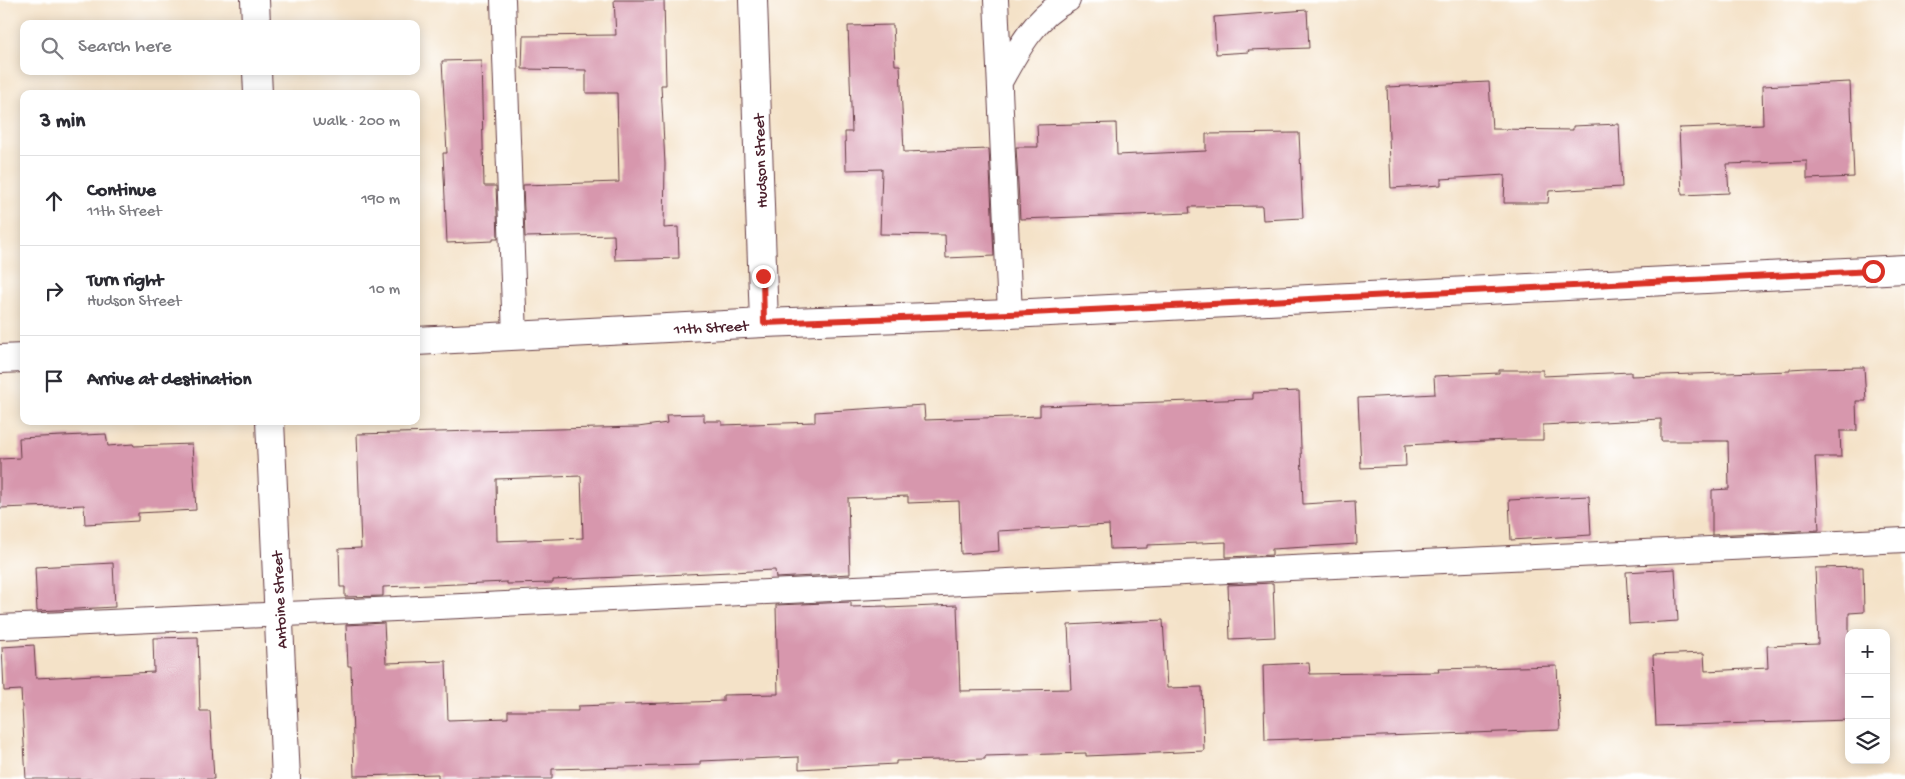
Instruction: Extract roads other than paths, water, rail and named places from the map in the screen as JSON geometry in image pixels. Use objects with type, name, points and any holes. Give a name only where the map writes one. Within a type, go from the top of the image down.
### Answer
[{"type":"street","points":[[255,0],[256,20]]},
{"type":"street","name":"Hudson Street","points":[[753,0],[764,323]]},
{"type":"street","points":[[257,75],[258,90]]},
{"type":"street","name":"11th Street","points":[[420,341],[764,323],[1010,314],[1905,269]]},
{"type":"street","points":[[0,359],[20,358]]},
{"type":"street","name":"Antoine Street","points":[[270,425],[286,779]]},
{"type":"lane","points":[[503,0],[515,337]]},
{"type":"lane","points":[[996,0],[1010,314]]},
{"type":"lane","points":[[1000,83],[1017,51],[1034,28],[1056,6],[1068,0]]},
{"type":"lane","points":[[0,627],[1905,540]]}]
